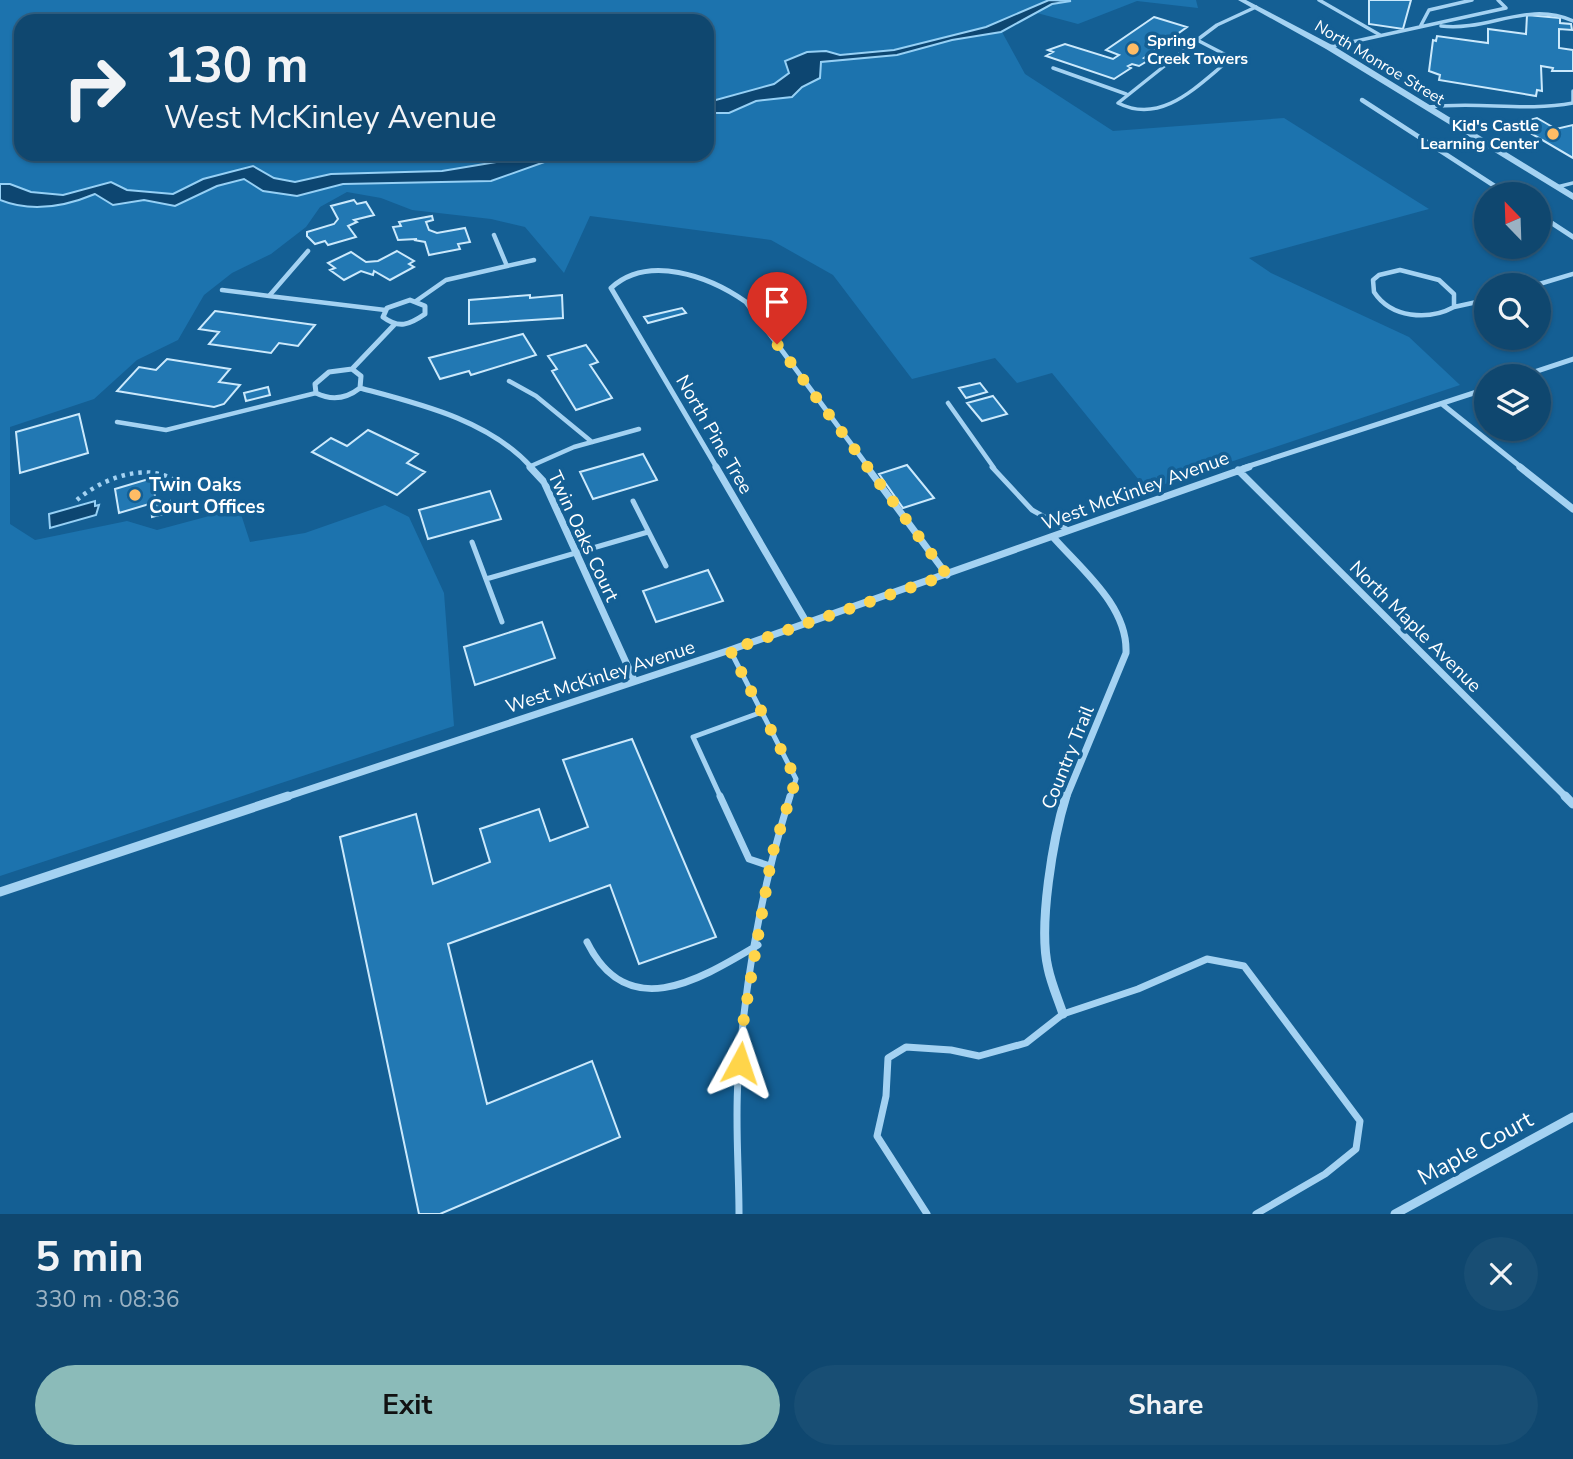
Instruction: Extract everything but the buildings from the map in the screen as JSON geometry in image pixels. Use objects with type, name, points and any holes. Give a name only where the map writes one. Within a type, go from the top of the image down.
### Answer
[{"type":"street","name":"North Monroe Street","points":[[1241,0],[1329,47],[1573,197]]},
{"type":"street","points":[[1362,100],[1488,182]]},
{"type":"street","points":[[1551,223],[1573,237]]},
{"type":"street","name":"North Pine Tree","points":[[807,623],[611,288],[616,281],[636,272],[654,270],[678,273],[734,292],[746,302],[947,575]]},
{"type":"street","points":[[416,301],[425,306],[422,318],[410,324],[394,325],[383,317],[385,310],[396,303],[416,301]]},
{"type":"street","points":[[352,369],[394,325]]},
{"type":"street","points":[[1551,366],[1573,359]]},
{"type":"street","points":[[316,393],[315,384],[322,375],[336,370],[352,369],[361,376],[360,388]]},
{"type":"street","name":"Twin Oaks Court","points":[[316,393],[335,398],[353,394],[360,388],[432,407],[485,431],[531,466],[544,482],[634,680]]},
{"type":"street","name":"West McKinley Avenue","points":[[0,892],[730,650],[1238,470],[1474,393]]},
{"type":"street","points":[[1442,404],[1573,509]]},
{"type":"street","name":"North Maple Avenue","points":[[1238,470],[1573,804]]},
{"type":"street","name":"Country Trail","points":[[1053,537],[1117,611],[1124,624],[1126,639],[1126,653],[1069,787],[1056,830],[1047,904],[1047,966],[1063,1014]]},
{"type":"street","name":"Maple Court","points":[[1395,1214],[1573,1116]]},
{"type":"lane","points":[[1319,0],[1380,36]]},
{"type":"lane","points":[[1420,27],[1429,10],[1472,0]]},
{"type":"lane","points":[[1329,47],[1506,8],[1498,0]]},
{"type":"lane","points":[[1197,40],[1228,56],[1228,61],[1171,104],[1143,113],[1123,107],[1118,100],[1197,40],[1217,25],[1256,7]]},
{"type":"lane","points":[[1420,27],[1468,28],[1532,12],[1554,14],[1573,21]]},
{"type":"lane","points":[[1053,68],[1126,94]]},
{"type":"lane","points":[[1429,107],[1469,103],[1549,108],[1573,103],[1573,90]]},
{"type":"lane","points":[[1558,187],[1573,183]]},
{"type":"lane","points":[[494,235],[507,266]]},
{"type":"lane","points":[[269,296],[308,251]]},
{"type":"lane","points":[[416,301],[424,292],[439,283],[534,260]]},
{"type":"lane","points":[[1454,307],[1454,294],[1439,280],[1427,274],[1389,271],[1373,280],[1375,295],[1382,303],[1408,314],[1436,316],[1454,307],[1474,303]]},
{"type":"lane","points":[[1551,281],[1573,274]]},
{"type":"lane","points":[[222,290],[385,310]]},
{"type":"lane","points":[[509,381],[536,396],[592,442]]},
{"type":"lane","points":[[117,422],[166,430],[316,393]]},
{"type":"lane","points":[[948,403],[1016,493],[1041,518],[1071,531]]},
{"type":"lane","points":[[531,466],[592,442],[639,429]]},
{"type":"lane","points":[[633,501],[666,566]]},
{"type":"lane","points":[[486,579],[648,532]]},
{"type":"lane","points":[[472,542],[502,622]]},
{"type":"lane","points":[[730,650],[796,779],[771,866],[743,1024],[738,1083],[738,1214]]},
{"type":"lane","points":[[762,712],[693,737],[749,859],[771,866]]},
{"type":"lane","points":[[587,942],[598,965],[621,984],[650,989],[720,967],[758,945]]},
{"type":"lane","points":[[927,1214],[877,1136],[886,1096],[888,1058],[906,1047],[951,1050],[979,1056],[1026,1043],[1063,1014],[1138,989],[1207,959],[1244,965],[1360,1121],[1356,1149],[1325,1174],[1256,1214]]},
{"type":"path","points":[[77,500],[98,482],[121,477],[160,472],[174,480]]},
{"type":"shaded area","points":[[0,0],[1196,0],[1198,8],[1137,1],[1078,24],[1037,13],[1002,32],[1025,74],[1113,131],[1284,118],[1429,209],[1249,258],[1271,273],[1409,337],[1460,385],[1147,490],[1052,373],[1017,383],[995,358],[912,379],[833,275],[771,240],[590,216],[564,273],[525,227],[491,219],[412,210],[381,198],[347,192],[320,207],[306,227],[271,254],[232,273],[204,295],[178,340],[137,360],[94,399],[10,427],[10,524],[35,540],[127,521],[157,530],[239,508],[250,542],[305,533],[385,505],[409,517],[444,593],[454,726],[0,876]]},
{"type":"shaded area","points":[[1049,0],[1071,1],[1052,4],[1001,32],[952,40],[897,55],[821,62],[820,78],[802,87],[792,97],[756,101],[729,113],[714,113],[714,99],[774,84],[789,73],[785,61],[807,52],[826,51],[840,55],[894,50],[986,27]]},
{"type":"shaded area","points":[[503,161],[547,161],[491,181],[343,184],[297,196],[263,191],[244,179],[217,186],[175,206],[144,200],[113,205],[95,194],[48,207],[24,206],[0,200],[0,184],[10,184],[31,192],[63,195],[111,182],[127,190],[173,194],[203,179],[253,166],[274,178],[295,182],[331,174],[442,171]]},
{"type":"shaded area","points":[[95,501],[95,506],[99,505],[96,515],[50,528],[49,514]]},
{"type":"place","name":"Spring Creek Towers","points":[[1133,49]]},
{"type":"place","name":"Kid's Castle Learning Center","points":[[1553,134]]},
{"type":"place","name":"Twin Oaks Court Offices","points":[[135,495]]},
{"type":"route","points":[[740,1063],[743,1024],[772,855],[796,779],[730,650],[947,575],[777,344]]}]
